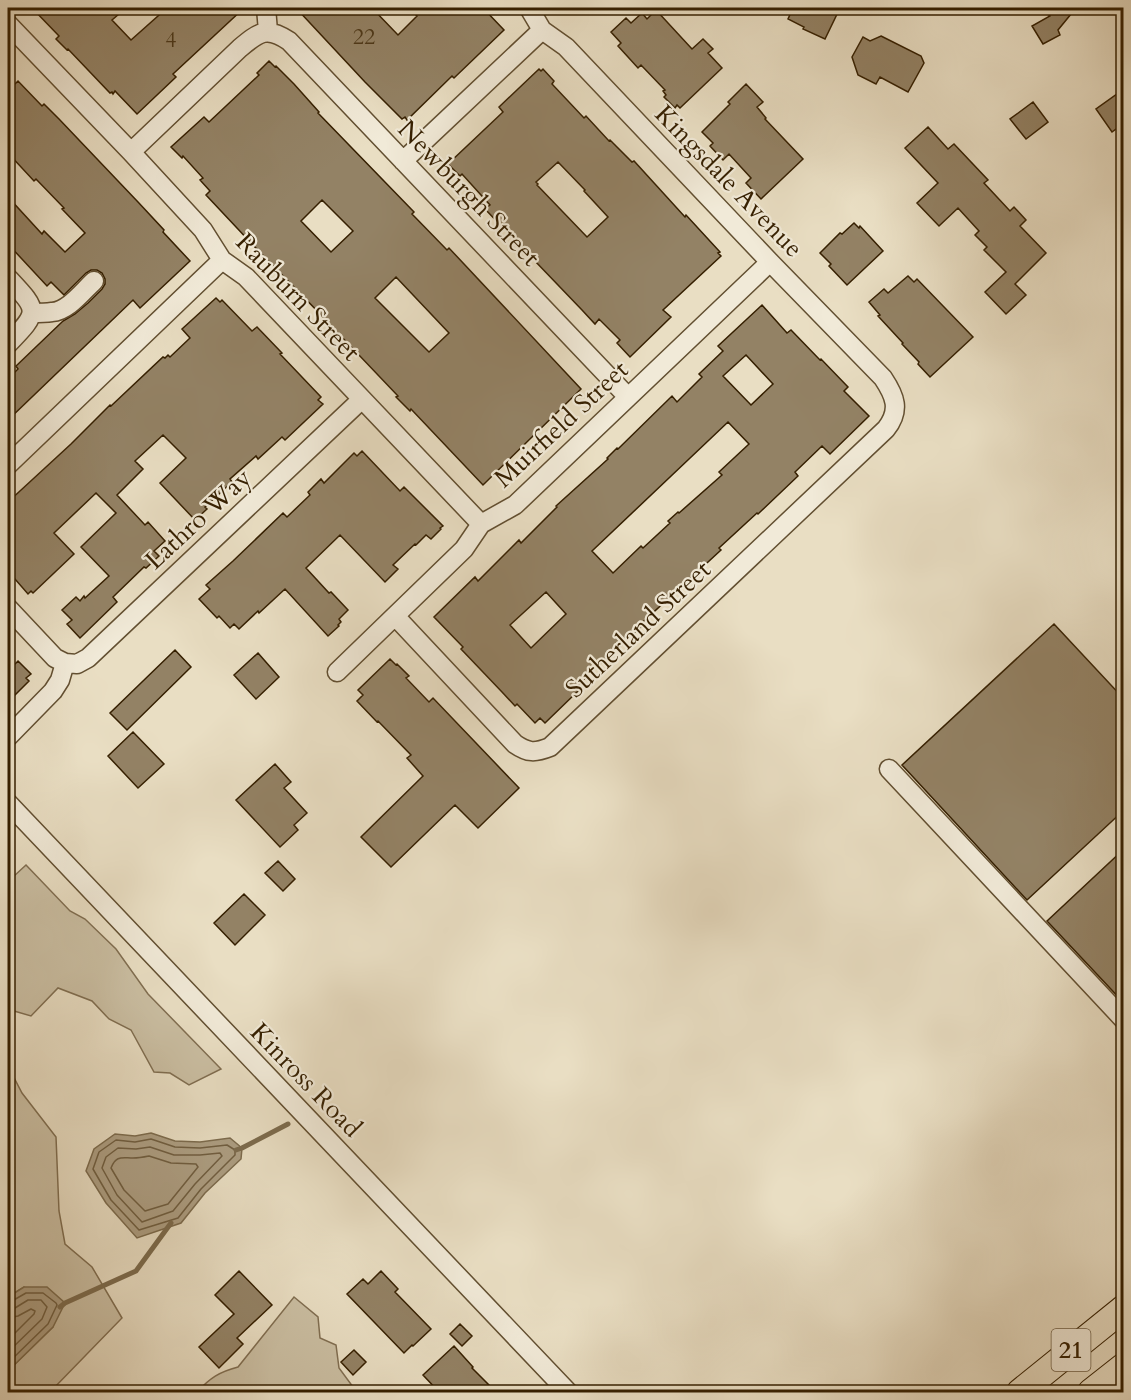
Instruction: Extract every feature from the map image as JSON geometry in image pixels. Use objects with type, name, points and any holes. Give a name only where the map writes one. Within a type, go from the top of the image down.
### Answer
[{"type":"highway","name":"21","points":[[1020,1392],[1124,1308]]},
{"type":"highway","name":"21","points":[[1091,1392],[1124,1366]]},
{"type":"street","points":[[131,152],[240,48],[255,36],[268,31],[266,8]]},
{"type":"street","name":"Kingsdale Avenue","points":[[529,8],[542,30],[566,47],[883,378],[893,392]]},
{"type":"street","name":"Rauburn Street","points":[[8,24],[203,230],[222,260],[246,277],[481,524]]},
{"type":"street","points":[[403,161],[542,30]]},
{"type":"street","name":"Newburgh Street","points":[[268,31],[279,34],[289,41],[628,397]]},
{"type":"street","points":[[8,465],[222,260]]},
{"type":"street","name":"Muirfield Street","points":[[337,672],[464,549],[481,524],[515,505],[770,262]]},
{"type":"street","points":[[8,278],[27,298],[32,313],[24,327],[8,344]]},
{"type":"street","points":[[32,313],[60,311],[93,281]]},
{"type":"street","name":"Sutherland Street","points":[[395,616],[515,744],[524,750],[538,752],[550,747],[886,429],[894,420],[896,406],[893,392]]},
{"type":"street","name":"Lathro Way","points":[[65,663],[77,664],[88,658],[361,400]]},
{"type":"street","points":[[8,608],[55,658],[65,663],[60,680],[53,691],[8,737]]},
{"type":"street","points":[[889,769],[1124,1020]]},
{"type":"street","name":"Kinross Road","points":[[8,803],[568,1392]]},
{"type":"shaded area","points":[[26,865],[70,911],[85,919],[116,949],[148,994],[221,1069],[189,1085],[170,1073],[154,1072],[131,1030],[109,1019],[92,1001],[58,988],[31,1016],[14,1011],[8,1042],[8,871],[13,877]]},
{"type":"shaded area","points":[[8,1066],[22,1093],[56,1137],[59,1211],[65,1244],[92,1267],[122,1318],[50,1392],[8,1392],[8,1371],[53,1327],[24,1287],[8,1297]]},
{"type":"shaded area","points":[[294,1297],[318,1317],[320,1338],[336,1345],[339,1368],[356,1392],[197,1392],[215,1376],[238,1367]]},
{"type":"water","points":[[151,1133],[175,1141],[200,1142],[230,1138],[242,1148],[241,1159],[205,1193],[181,1223],[137,1238],[106,1203],[86,1171],[94,1149],[115,1134],[135,1136]]},
{"type":"water","points":[[24,1287],[47,1287],[65,1303],[53,1327],[8,1371],[8,1297]]},
{"type":"building","points":[[32,8],[126,8],[112,20],[131,40],[167,8],[244,8],[173,74],[176,77],[137,114],[115,91],[113,94],[110,93],[56,39],[59,36]]},
{"type":"building","points":[[296,8],[372,8],[398,35],[417,16],[409,8],[483,8],[504,30],[407,120],[405,117],[402,119],[365,82]]},
{"type":"building","points":[[793,8],[840,8],[825,39],[788,19]]},
{"type":"building","points":[[1040,8],[1076,8],[1058,30],[1060,35],[1043,44],[1032,26],[1050,16]]},
{"type":"building","points":[[656,10],[692,49],[703,39],[713,49],[708,53],[722,68],[680,108],[677,105],[675,108],[664,97],[666,95],[663,91],[665,90],[641,65],[638,68],[618,46],[621,43],[611,32],[626,18],[631,23],[642,13],[647,19]]},
{"type":"building","points":[[881,36],[921,56],[924,63],[908,92],[880,77],[876,84],[858,75],[852,57],[863,37],[870,41]]},
{"type":"building","points":[[269,61],[276,66],[414,212],[412,214],[447,250],[449,248],[581,389],[483,485],[411,409],[410,411],[396,397],[398,396],[206,195],[210,191],[200,180],[203,178],[183,156],[182,158],[171,147],[204,117],[209,122],[259,75],[257,73]],"holes":[[[322,200],[353,231],[331,252],[301,221]],[[396,277],[449,333],[429,352],[375,298]]]},
{"type":"building","points":[[539,69],[541,71],[543,69],[554,81],[552,84],[584,118],[586,116],[609,141],[632,162],[634,161],[720,252],[718,253],[721,256],[663,310],[671,317],[630,357],[617,343],[620,340],[599,319],[595,324],[485,209],[490,205],[462,174],[460,176],[448,164],[503,112],[499,107]],"holes":[[[558,162],[608,217],[587,237],[536,182]]]},
{"type":"building","points":[[8,76],[15,84],[18,81],[42,106],[44,104],[59,119],[164,230],[163,232],[190,261],[140,308],[133,300],[8,420],[8,379],[18,369],[16,366],[63,321],[88,303],[102,289],[105,279],[102,273],[91,270],[64,295],[51,282],[47,286],[8,244],[8,197],[42,234],[44,231],[65,252],[85,233],[62,209],[64,208],[8,153]]},
{"type":"building","points":[[746,84],[763,102],[757,107],[765,119],[803,159],[761,199],[746,183],[751,178],[729,154],[723,160],[710,146],[713,143],[702,132]]},
{"type":"building","points":[[1124,89],[1124,123],[1112,132],[1096,109]]},
{"type":"building","points":[[1033,102],[1048,122],[1026,139],[1010,119]]},
{"type":"building","points":[[928,127],[948,149],[954,144],[988,180],[984,183],[1010,211],[1014,207],[1026,220],[1020,226],[1046,253],[1015,284],[1026,295],[1006,314],[985,292],[1006,272],[984,250],[987,247],[975,235],[979,231],[958,208],[939,226],[917,203],[938,183],[905,148]]},
{"type":"building","points":[[854,223],[859,228],[860,226],[883,251],[847,285],[820,253]]},
{"type":"building","points":[[908,276],[914,282],[917,279],[973,337],[930,377],[878,316],[880,315],[869,302],[884,289],[888,293]]},
{"type":"building","points":[[216,298],[220,302],[222,300],[252,331],[257,327],[321,397],[318,400],[323,404],[285,440],[282,437],[258,459],[256,456],[230,479],[232,482],[205,507],[207,509],[195,520],[160,483],[186,458],[163,435],[135,461],[143,469],[117,495],[145,525],[148,522],[165,541],[154,551],[159,556],[113,597],[117,602],[80,638],[67,624],[72,620],[62,610],[76,597],[80,601],[84,596],[85,598],[109,576],[81,547],[116,513],[96,493],[54,533],[74,554],[33,593],[31,591],[28,594],[8,571],[8,502],[163,357],[168,355],[170,357],[190,338],[182,329]]},
{"type":"building","points":[[762,305],[787,333],[791,330],[848,387],[844,391],[869,416],[830,454],[822,446],[795,472],[798,476],[719,548],[721,550],[575,688],[578,691],[545,723],[540,718],[535,723],[517,704],[515,706],[434,617],[475,577],[478,581],[519,540],[521,543],[556,506],[672,396],[677,402],[702,377],[699,374],[723,351],[718,346]],"holes":[[[746,355],[773,384],[751,405],[723,376]],[[728,422],[749,444],[719,472],[722,475],[678,512],[668,521],[670,523],[643,548],[641,546],[613,573],[592,551]],[[546,592],[566,614],[531,648],[510,625]]]},
{"type":"building","points":[[362,451],[400,491],[404,487],[443,526],[441,529],[431,539],[426,535],[415,544],[393,565],[398,569],[385,582],[340,535],[306,568],[348,610],[339,619],[341,622],[339,626],[328,636],[285,589],[239,629],[234,624],[230,628],[219,616],[217,618],[199,599],[210,589],[206,585],[283,513],[287,517],[310,495],[308,492],[321,479],[324,483],[354,453],[357,456]]},
{"type":"building","points":[[1054,624],[1124,699],[1124,810],[1027,900],[902,765]]},
{"type":"building","points":[[175,650],[191,667],[127,730],[110,713]]},
{"type":"building","points":[[258,653],[279,677],[256,699],[234,675]]},
{"type":"building","points":[[390,659],[409,676],[406,678],[429,702],[433,698],[519,788],[478,828],[455,805],[391,867],[361,837],[423,776],[407,758],[411,755],[357,701],[363,695],[358,690]]},
{"type":"building","points":[[18,661],[31,674],[26,678],[29,681],[8,702],[8,671]]},
{"type":"building","points":[[133,732],[164,764],[138,788],[108,756]]},
{"type":"building","points":[[275,764],[291,782],[284,788],[307,813],[294,825],[298,830],[280,847],[236,800]]},
{"type":"building","points":[[1124,849],[1124,1003],[1047,921]]},
{"type":"building","points":[[278,861],[295,879],[283,891],[265,873]]},
{"type":"building","points":[[244,894],[265,915],[235,945],[214,923]]},
{"type":"building","points":[[239,1271],[272,1305],[237,1338],[243,1344],[219,1368],[199,1347],[234,1314],[215,1295]]},
{"type":"building","points":[[381,1271],[398,1289],[395,1292],[431,1329],[404,1353],[347,1294],[363,1279],[368,1284]]},
{"type":"building","points":[[460,1324],[472,1336],[462,1346],[450,1334]]},
{"type":"building","points":[[454,1346],[496,1392],[439,1392],[423,1375]]},
{"type":"building","points":[[354,1350],[366,1362],[353,1375],[341,1362]]},
{"type":"waterway","points":[[236,1150],[288,1124]]},
{"type":"waterway","points":[[60,1307],[136,1271],[171,1223]]}]
